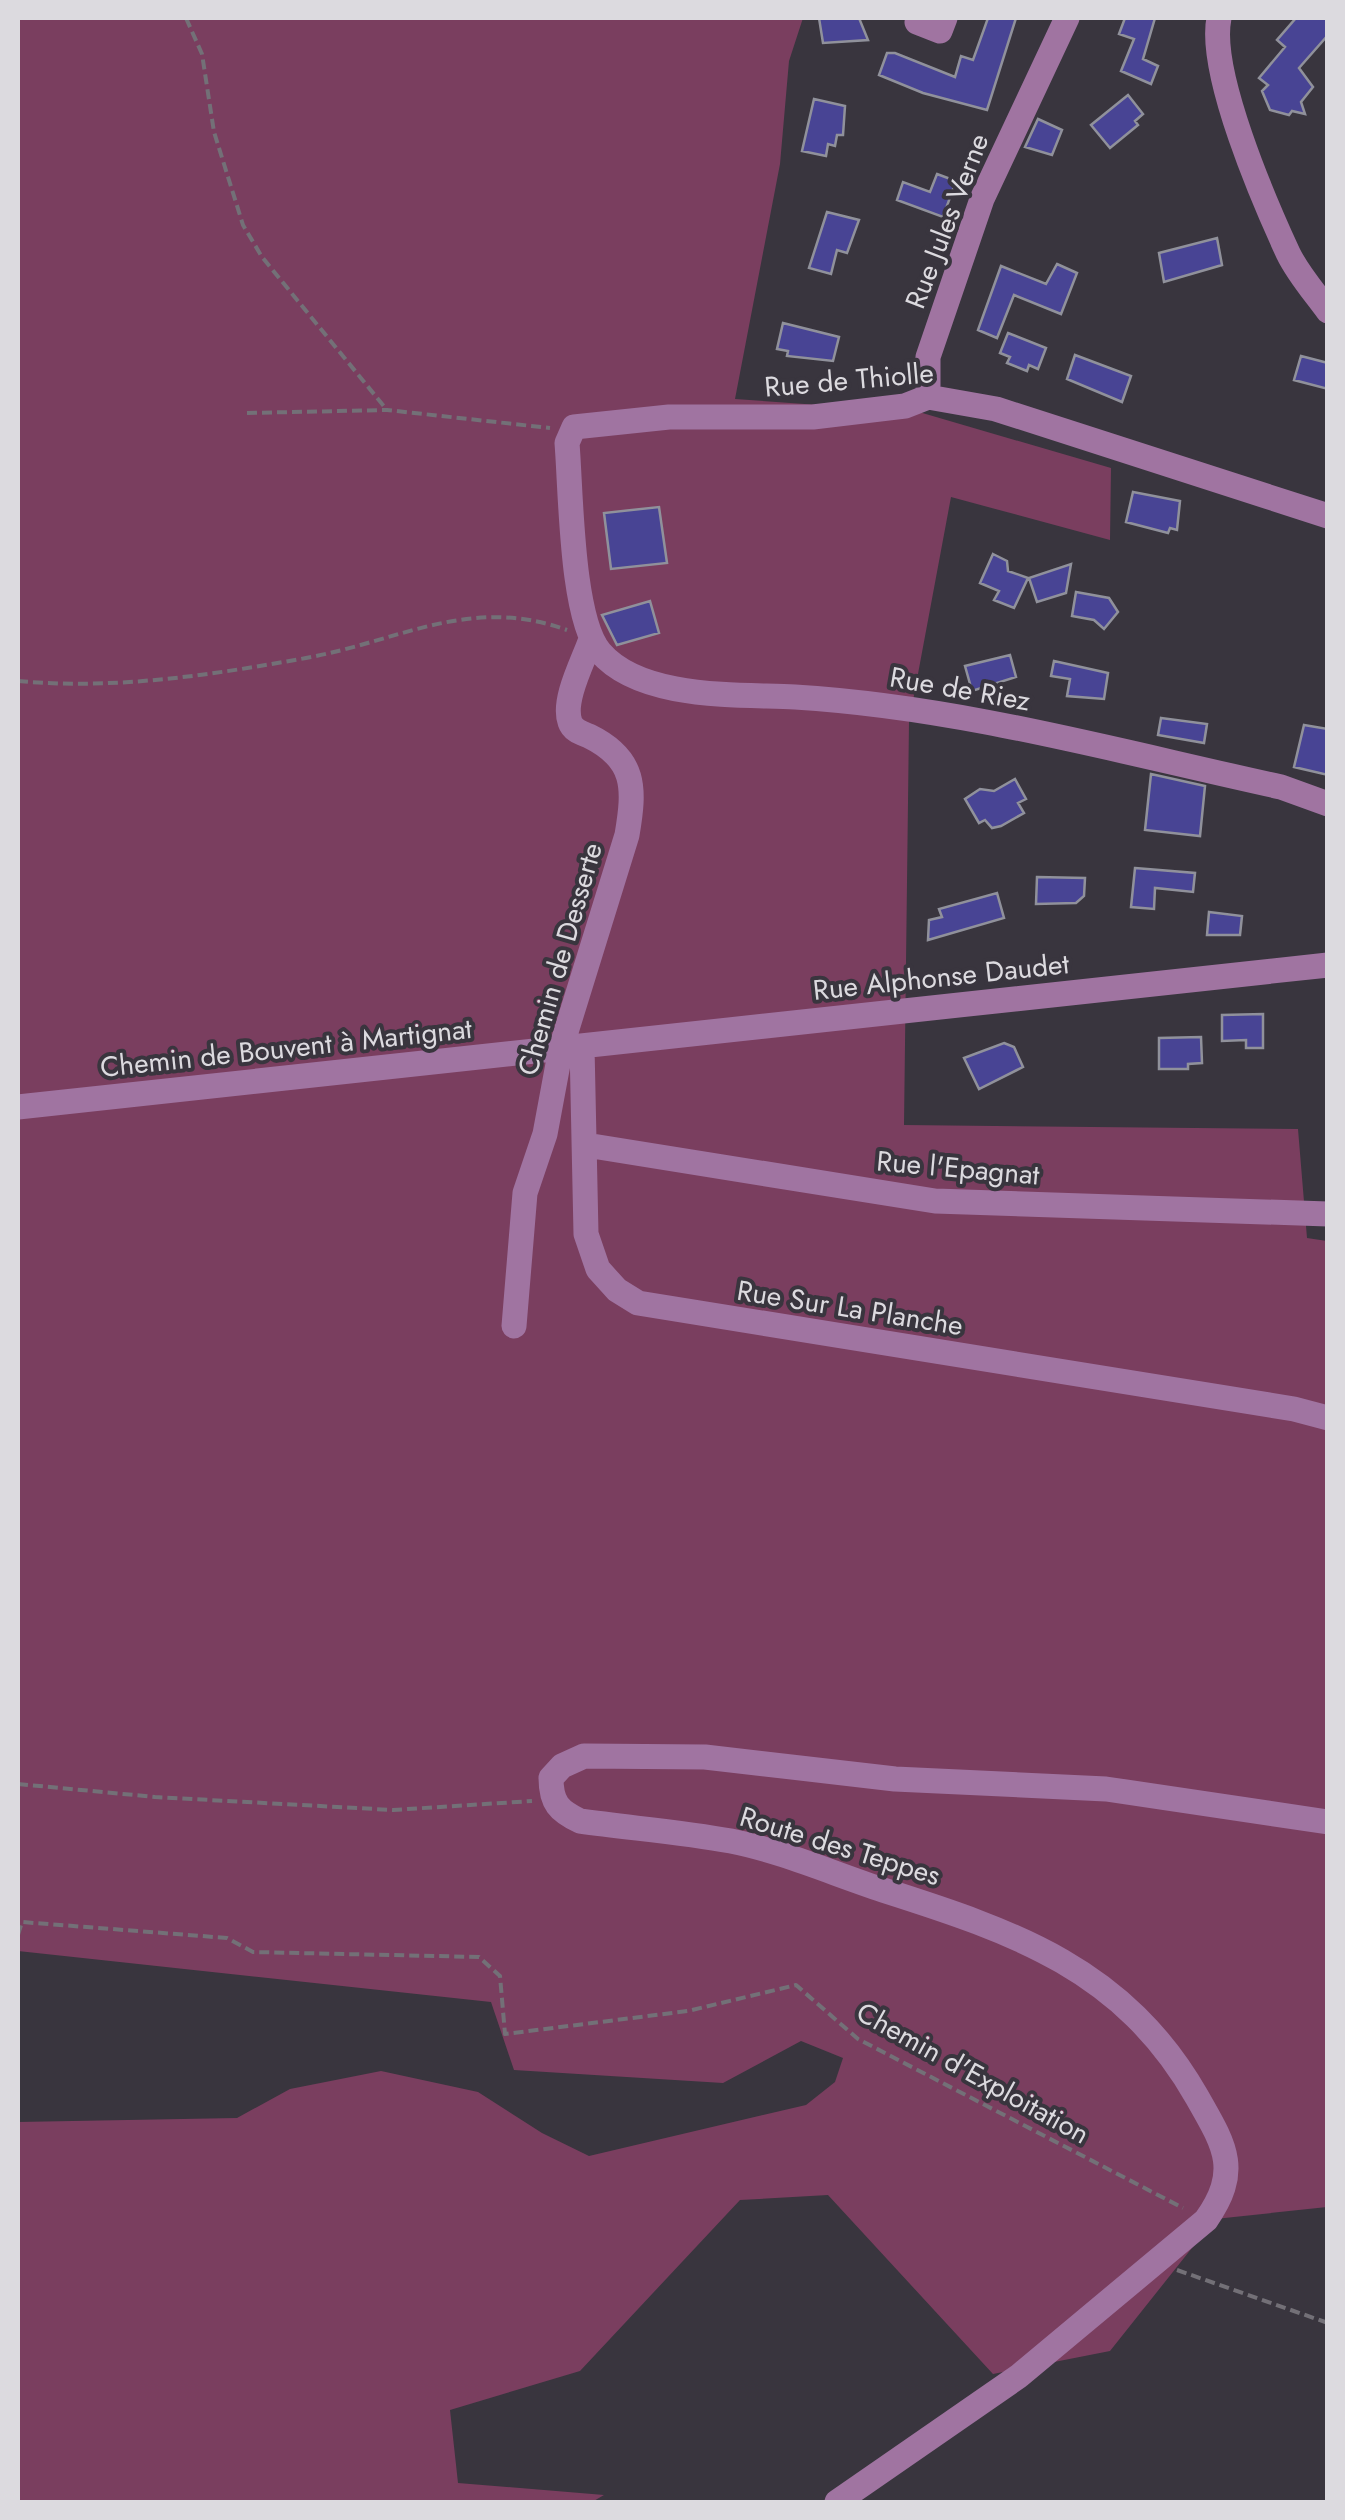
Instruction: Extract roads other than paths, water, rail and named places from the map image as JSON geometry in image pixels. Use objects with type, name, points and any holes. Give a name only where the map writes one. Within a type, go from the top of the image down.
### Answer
[{"type":"street","points":[[919,18],[917,22],[940,32],[945,18]]},
{"type":"street","name":"Rue Jules Verne","points":[[928,397],[928,357],[982,199],[1067,18]]},
{"type":"street","points":[[1219,18],[1218,60],[1226,92],[1290,256],[1328,311]]},
{"type":"street","name":"Rue de Thiolle","points":[[591,639],[581,602],[568,435],[574,427],[670,417],[814,417],[905,406],[928,397],[996,409],[1328,516]]},
{"type":"street","name":"Rue de Riez","points":[[591,639],[609,661],[692,693],[791,697],[942,713],[1281,787],[1328,804]]},
{"type":"street","name":"Chemin de Desserte","points":[[514,1326],[525,1193],[571,1047],[628,834],[632,802],[627,766],[604,744],[575,729],[569,720],[572,697],[591,639]]},
{"type":"street","name":"Rue Alphonse Daudet","points":[[571,1047],[1328,965]]},
{"type":"street","name":"Chemin de Bouvent à Martignat","points":[[18,1108],[571,1047]]},
{"type":"street","name":"Rue Sur La Planche","points":[[571,1047],[586,1145],[586,1234],[598,1269],[617,1290],[638,1303],[1294,1409],[1328,1418]]},
{"type":"street","name":"Rue l'Epagnat","points":[[586,1145],[935,1201],[1328,1214]]},
{"type":"street","name":"Route des Teppes","points":[[837,2502],[1018,2376],[1206,2220],[1222,2196],[1229,2174],[1221,2138],[1183,2072],[1150,2028],[1075,1968],[1001,1928],[734,1842],[580,1822],[561,1811],[551,1796],[551,1778],[562,1766],[584,1756],[704,1757],[895,1779],[1106,1789],[1328,1822]]}]
